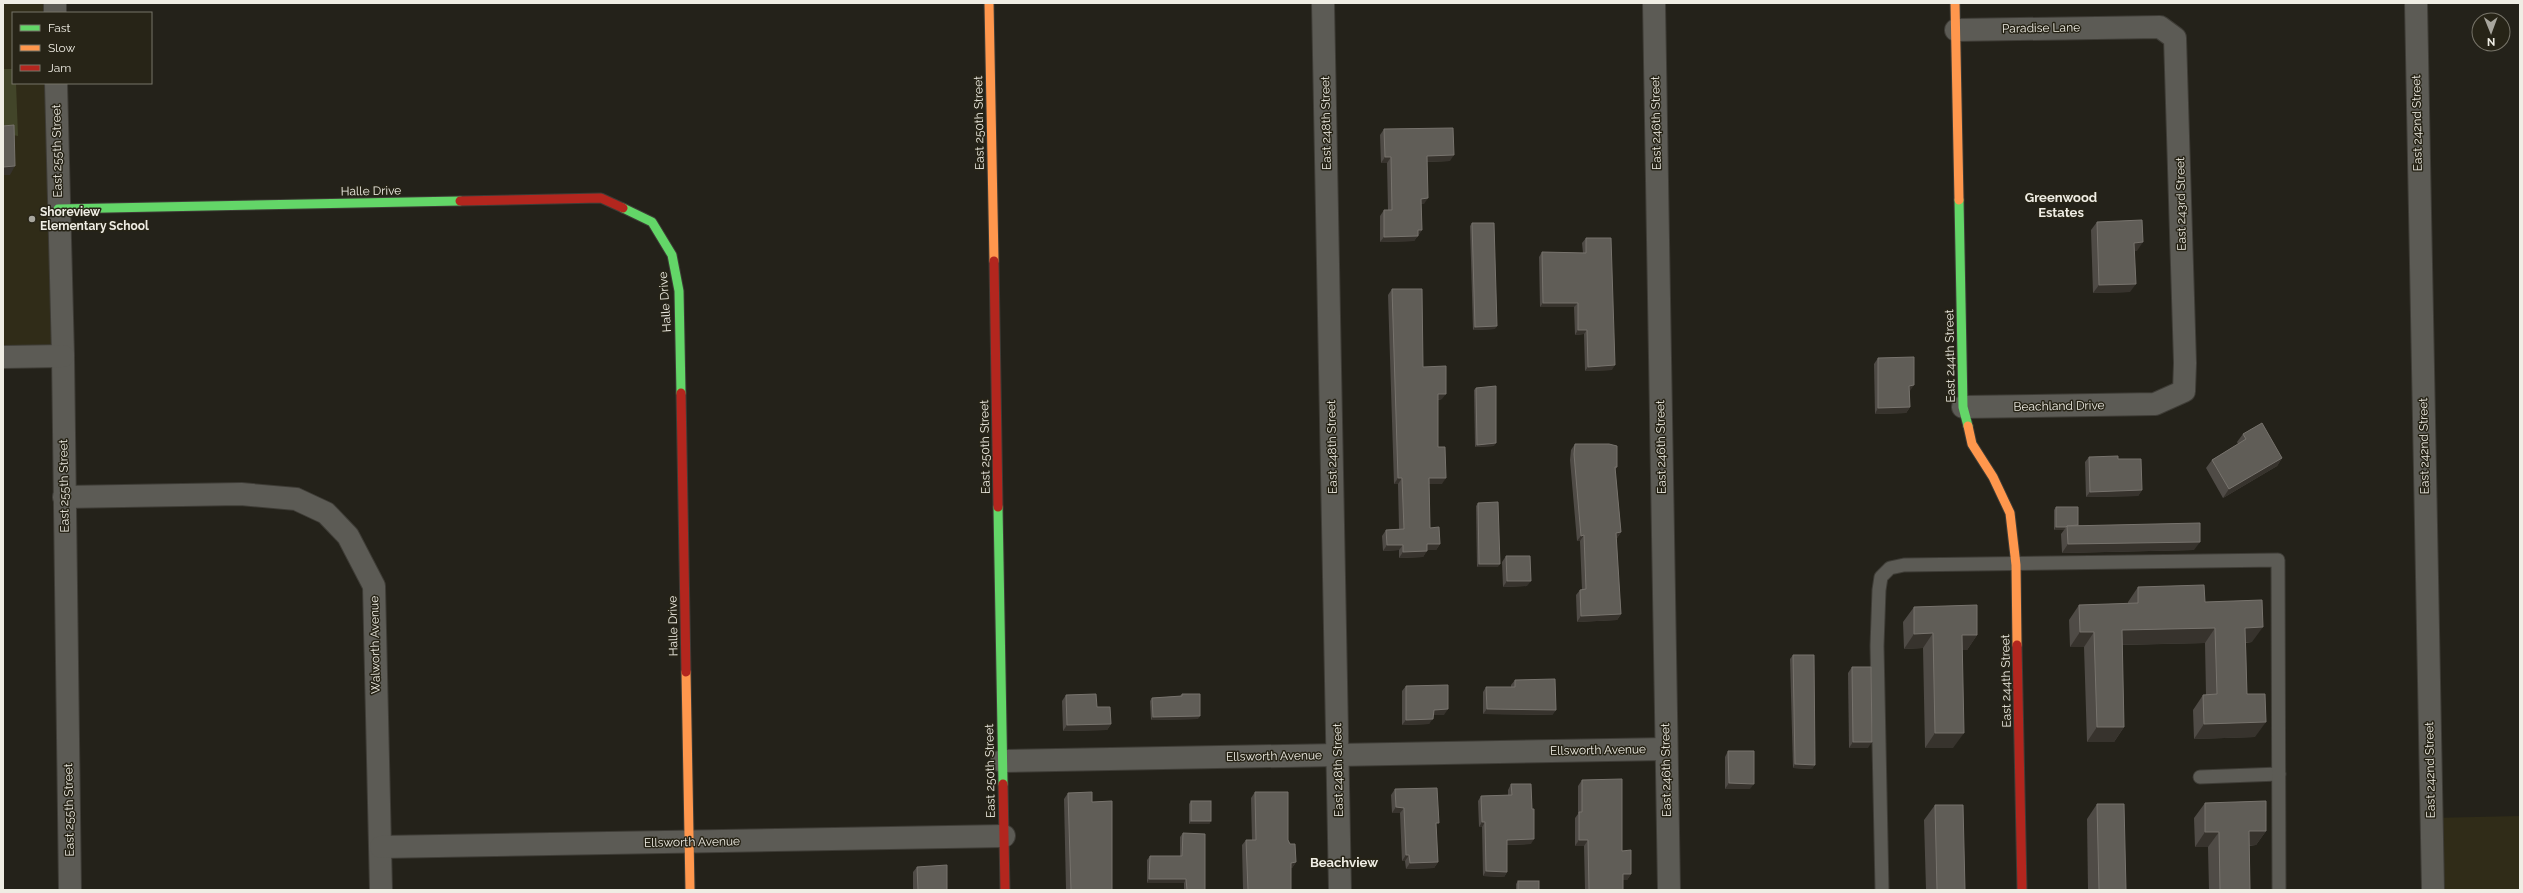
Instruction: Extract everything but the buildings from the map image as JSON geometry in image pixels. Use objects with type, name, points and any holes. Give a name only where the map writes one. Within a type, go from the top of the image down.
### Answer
[{"type":"street","name":"East 250th Street","points":[[989,3],[1004,890]]},
{"type":"street","name":"East 248th Street","points":[[1323,3],[1340,890]]},
{"type":"street","name":"East 246th Street","points":[[1654,3],[1669,890]]},
{"type":"street","name":"East 244th Street","points":[[1955,3],[1963,407],[1972,444],[1993,477],[2010,513],[2016,565],[2022,890]]},
{"type":"street","name":"East 242nd Street","points":[[2416,3],[2432,890]]},
{"type":"street","name":"Paradise Lane","points":[[1956,30],[2126,26]]},
{"type":"street","name":"East 243rd Street","points":[[2126,26],[2160,27],[2175,38],[2185,364],[2184,391],[2156,404]]},
{"type":"street","name":"East 255th Street","points":[[56,84],[58,209],[63,356],[70,890]]},
{"type":"street","name":"Halle Drive","points":[[58,209],[601,198],[652,222],[672,255],[678,291],[690,890]]},
{"type":"street","points":[[3,357],[63,356]]},
{"type":"street","name":"Beachland Drive","points":[[1963,407],[2156,404]]},
{"type":"street","name":"Walworth Avenue","points":[[64,498],[241,494],[296,499],[326,513],[348,536],[374,586],[381,890]]},
{"type":"street","name":"Ellsworth Avenue","points":[[1002,761],[1666,749]]},
{"type":"street","name":"Ellsworth Avenue","points":[[381,847],[1004,836]]},
{"type":"lane","points":[[1882,890],[1878,646],[1882,577],[1890,568],[1904,565],[2016,565],[2278,560],[2279,890]]},
{"type":"lane","points":[[2200,777],[2279,774]]},
{"type":"shaded area","name":"Shoreview Elementary School","points":[[3,3],[56,3],[56,12],[12,12],[12,84],[58,84],[63,356],[3,357]]},
{"type":"shaded area","points":[[2520,816],[2520,890],[2433,890],[2431,818]]},
{"type":"green space","points":[[3,69],[12,69],[12,84],[16,84],[18,136],[3,133]]},
{"type":"traffic: fast","points":[[1959,200],[1963,407],[1968,426]]},
{"type":"traffic: fast","points":[[58,209],[460,201]]},
{"type":"traffic: fast","points":[[623,208],[652,222],[672,255],[679,291],[681,393]]},
{"type":"traffic: fast","points":[[998,507],[1003,784]]},
{"type":"traffic: slow","points":[[989,3],[994,261]]},
{"type":"traffic: slow","points":[[1955,3],[1959,200]]},
{"type":"traffic: slow","points":[[1968,426],[1972,444],[1993,477],[2010,513],[2016,565],[2017,645]]},
{"type":"traffic: slow","points":[[686,672],[690,890]]},
{"type":"traffic: jam","points":[[460,201],[601,198],[623,208]]},
{"type":"traffic: jam","points":[[994,261],[998,507]]},
{"type":"traffic: jam","points":[[681,393],[686,672]]},
{"type":"traffic: jam","points":[[2017,645],[2022,890]]},
{"type":"traffic: jam","points":[[1003,784],[1005,890]]},
{"type":"place","name":"Shoreview Elementary School","points":[[32,219]]},
{"type":"district","name":"Greenwood Estates","points":[[2061,204]]},
{"type":"district","name":"Beachview","points":[[1344,862]]}]
